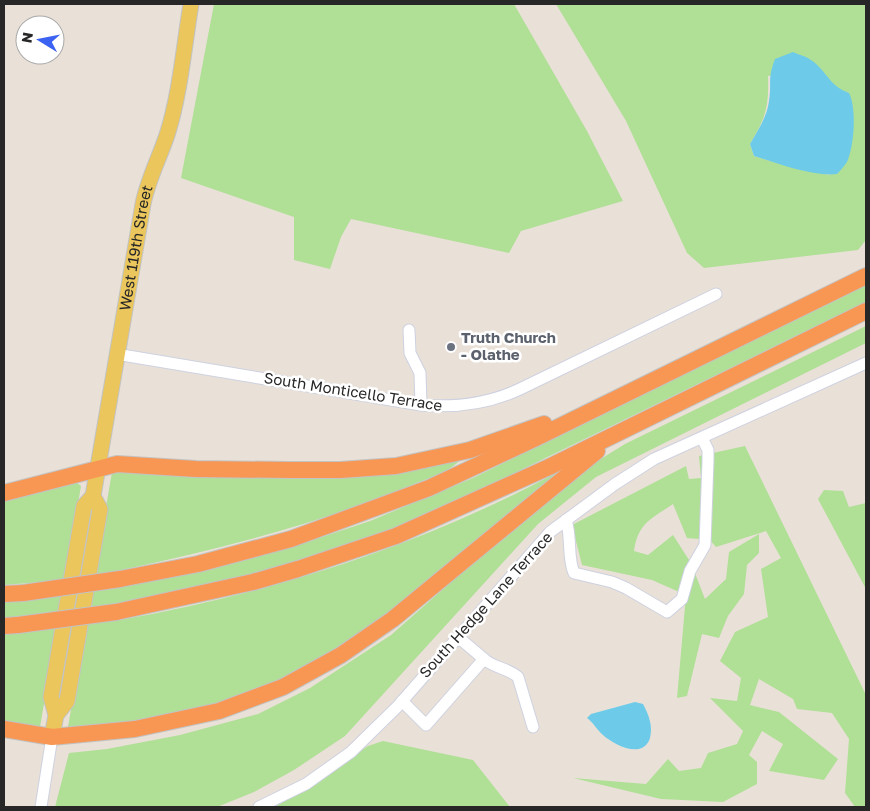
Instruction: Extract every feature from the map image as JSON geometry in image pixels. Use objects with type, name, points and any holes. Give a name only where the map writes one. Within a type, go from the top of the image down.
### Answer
[{"type":"highway","points":[[4,594],[120,579],[246,552],[374,510],[476,467],[866,276]]},
{"type":"highway","points":[[11,625],[116,612],[253,582],[352,552],[444,516],[866,311]]},
{"type":"highway","points":[[4,493],[117,464],[196,469],[290,470],[340,470],[396,466],[470,450],[612,400]]},
{"type":"highway","points":[[4,729],[52,737],[135,730],[190,719],[247,702],[310,674],[393,619],[562,478],[625,429]]},
{"type":"main road","name":"West 119th Street","points":[[52,737],[56,715],[52,698],[84,506],[93,496],[143,204],[152,168],[167,135],[191,4]]},
{"type":"street","name":"South Monticello Terrace","points":[[116,354],[421,405],[461,406],[506,396],[716,294]]},
{"type":"street","points":[[409,330],[410,353],[420,372],[421,405]]},
{"type":"street","name":"South Hedge Lane Terrace","points":[[259,807],[306,784],[351,752],[402,701],[550,532],[566,520],[654,459],[866,363]]},
{"type":"street","points":[[566,520],[571,534],[571,567],[574,574],[612,582],[667,612],[682,599],[690,571],[705,545],[708,450],[702,438]]},
{"type":"street","points":[[458,636],[492,666],[511,672],[518,677],[533,727]]},
{"type":"street","points":[[402,701],[426,725],[484,659]]},
{"type":"street","name":"West 119th Street","points":[[41,807],[52,737]]},
{"type":"green space","points":[[214,4],[514,4],[587,131],[623,201],[521,231],[509,253],[351,219],[341,237],[330,269],[294,260],[294,217],[181,178]]},
{"type":"green space","points":[[556,4],[866,4],[866,240],[858,250],[704,268],[687,253],[626,121]],"holes":[[[819,67],[836,89],[849,93],[830,175],[791,167],[754,156],[750,144],[760,127],[767,104],[768,76]]]},
{"type":"green space","points":[[866,285],[866,302],[455,502],[384,532],[119,620],[233,596],[344,564],[453,523],[558,472],[558,474],[365,634],[263,690],[174,718],[68,727],[112,472],[180,474],[464,456],[459,462],[438,474],[337,513],[231,545],[122,570],[120,585],[298,545],[370,521],[473,478]]},
{"type":"green space","points":[[866,326],[866,343],[596,477],[538,524],[345,736],[294,770],[254,792],[217,807],[55,807],[69,753],[107,749],[180,735],[258,714],[310,688],[391,635],[567,480],[625,444]]},
{"type":"green space","points":[[745,446],[866,695],[866,807],[855,807],[845,793],[849,739],[832,713],[797,709],[793,699],[759,679],[750,705],[779,712],[838,759],[824,780],[769,771],[783,744],[762,731],[749,755],[757,762],[757,784],[723,802],[661,799],[573,778],[646,784],[668,759],[679,771],[701,768],[708,753],[737,744],[743,731],[710,698],[737,701],[741,678],[720,661],[735,632],[768,617],[761,569],[781,558],[766,531],[716,547],[710,540],[687,538],[673,504],[652,518],[642,528],[634,551],[648,555],[673,535],[691,563],[705,599],[726,579],[729,552],[759,534],[759,553],[747,565],[744,594],[728,616],[719,638],[702,634],[687,696],[677,698],[686,595],[652,580],[582,565],[572,525],[686,466],[689,479],[701,478],[699,456]]},
{"type":"green space","points":[[76,482],[81,486],[40,727],[4,724],[4,634],[27,632],[28,617],[4,618],[4,602],[41,582],[4,585],[4,498]]},
{"type":"green space","points":[[824,490],[843,491],[849,507],[866,503],[866,589],[818,499]]},
{"type":"green space","points":[[383,741],[473,760],[510,807],[275,807],[368,746]]},
{"type":"water","points":[[793,52],[807,57],[832,82],[849,93],[853,108],[854,128],[847,162],[837,174],[806,171],[754,156],[750,144],[762,123],[768,107],[771,72],[775,59]]},
{"type":"water","points":[[635,702],[643,704],[651,725],[650,738],[646,745],[641,748],[628,748],[614,743],[603,735],[587,718],[591,714]]},
{"type":"place","name":"Truth Church - Olathe","points":[[451,347]]}]
